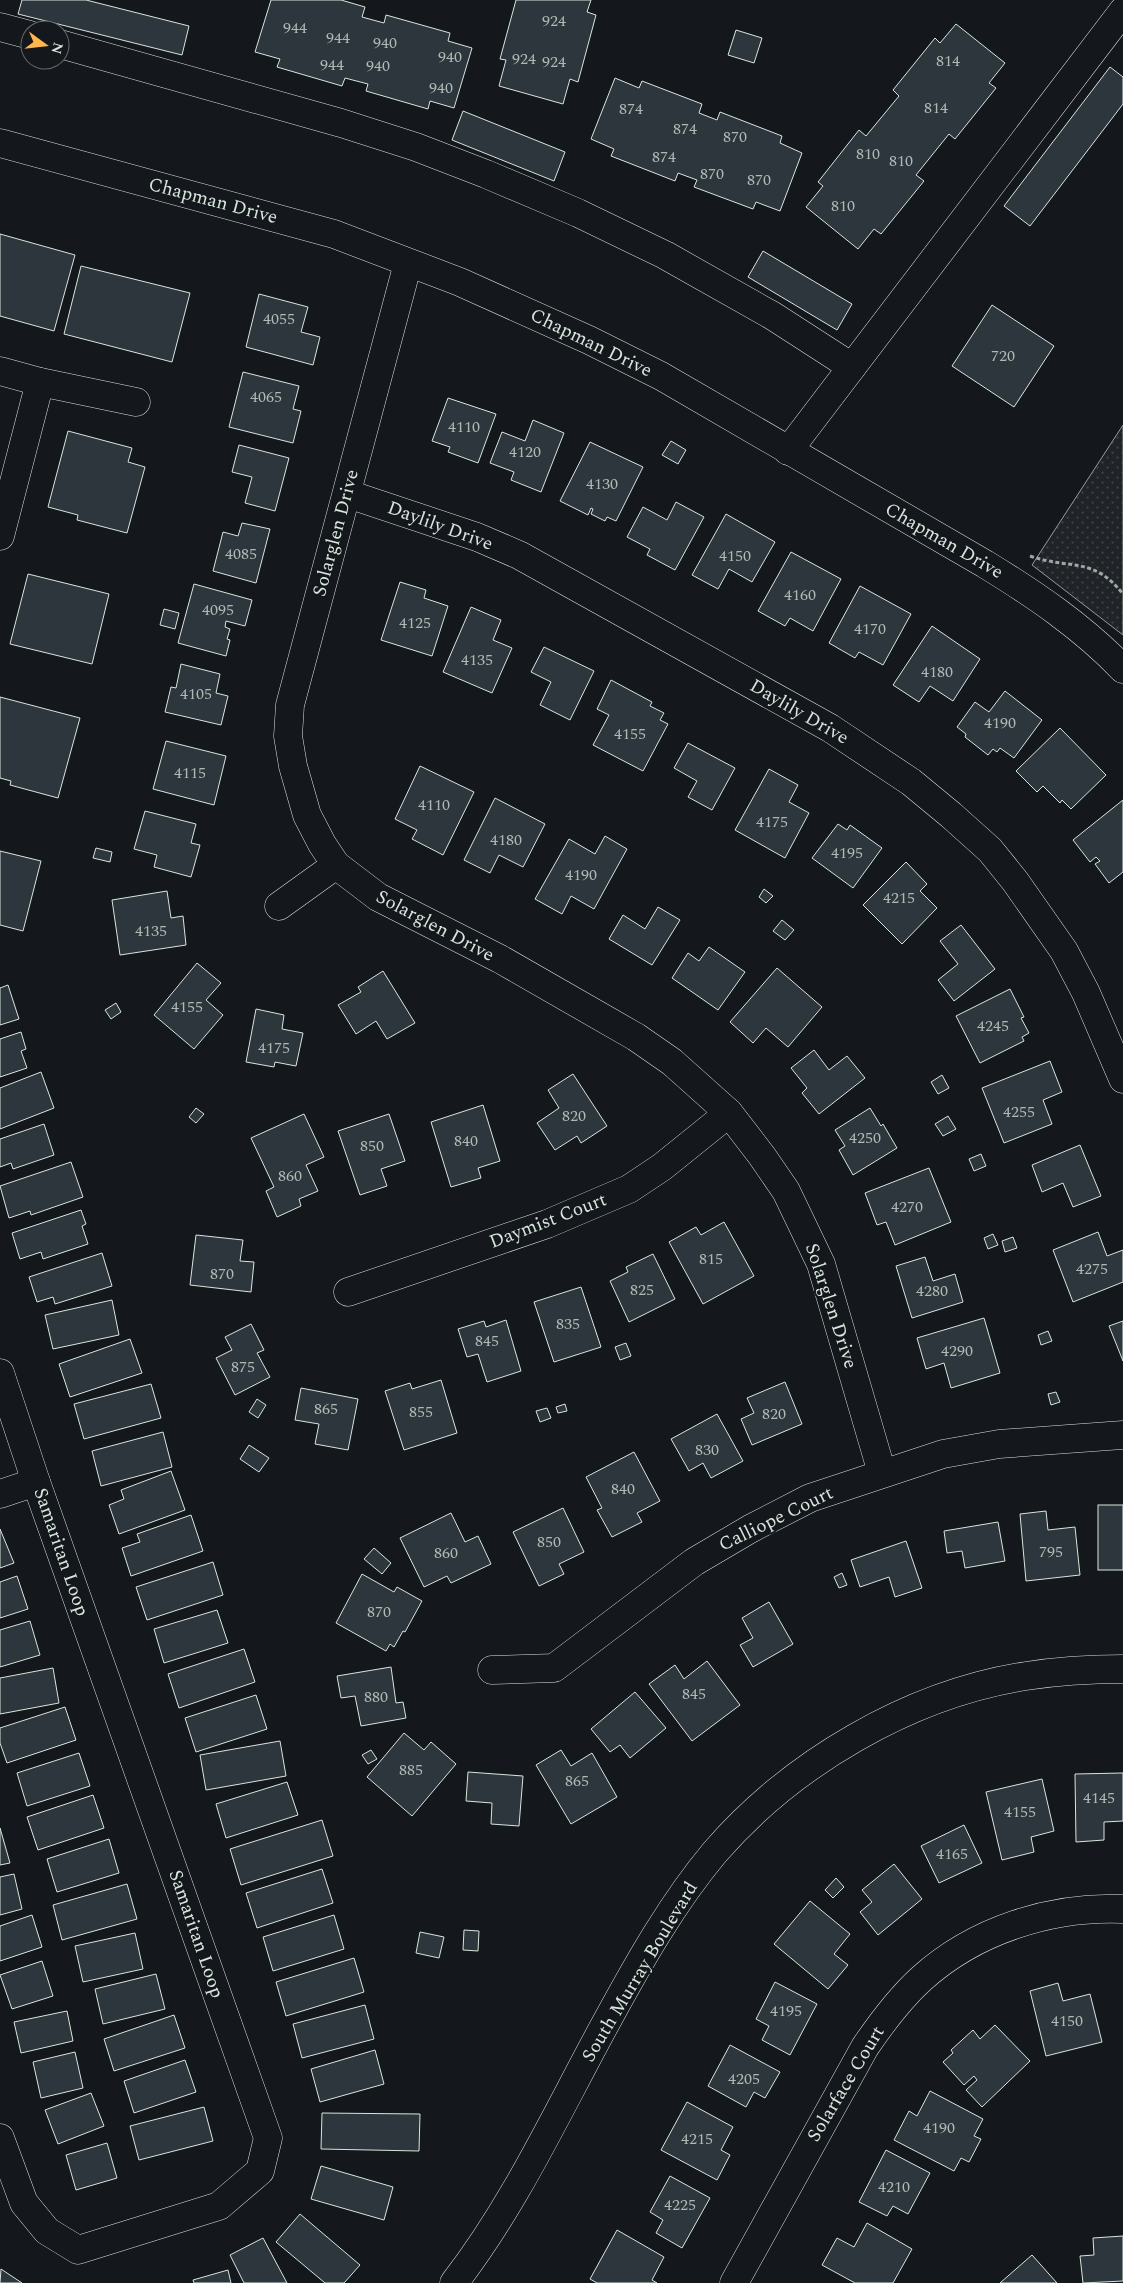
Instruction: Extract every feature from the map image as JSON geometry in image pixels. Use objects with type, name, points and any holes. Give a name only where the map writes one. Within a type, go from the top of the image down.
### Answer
[{"type":"street","points":[[788,451],[1123,12]]},
{"type":"street","points":[[0,27],[20,32]]},
{"type":"street","points":[[70,47],[341,123],[416,147],[486,174],[665,255],[773,316],[852,367]]},
{"type":"street","name":"Chapman Drive","points":[[0,143],[334,234],[477,290],[589,340],[661,376],[1031,592],[1078,629],[1123,669]]},
{"type":"street","name":"Solarglen Drive","points":[[408,263],[348,494],[298,670],[290,705],[288,736],[293,766],[307,815],[322,844],[336,865],[354,881],[378,897],[500,959],[636,1037],[672,1062],[728,1113],[762,1156],[786,1191],[821,1264],[882,1473]]},
{"type":"street","points":[[0,372],[136,402]]},
{"type":"street","points":[[0,536],[40,382]]},
{"type":"street","name":"Daylily Drive","points":[[348,494],[476,537],[519,555],[830,728],[911,782],[990,850],[1032,904],[1064,951],[1086,993],[1123,1079]]},
{"type":"street","points":[[279,906],[336,865]]},
{"type":"street","name":"Daymist Court","points":[[348,1292],[546,1224],[629,1189],[662,1167],[728,1113]]},
{"type":"street","name":"Samaritan Loop","points":[[0,1373],[36,1482],[268,2138],[260,2171],[219,2206],[78,2250],[47,2231],[24,2203],[0,2138]]},
{"type":"street","name":"Calliope Court","points":[[492,1670],[554,1668],[694,1562],[750,1529],[810,1498],[943,1454],[999,1444],[1123,1435]]},
{"type":"street","points":[[0,1494],[36,1482]]},
{"type":"street","name":"South Murray Boulevard","points":[[454,2283],[503,2211],[609,2016],[672,1910],[715,1852],[759,1807],[810,1766],[865,1732],[920,1706],[974,1688],[1025,1676],[1083,1669],[1123,1669]]},
{"type":"street","name":"Solarface Court","points":[[734,2283],[865,2047],[887,2015],[922,1978],[960,1950],[1001,1930],[1046,1915],[1093,1908],[1123,1909]]},
{"type":"path","points":[[1030,556],[1047,562],[1078,564],[1099,570],[1123,594]]},
{"type":"shaded area","points":[[1123,425],[1123,635],[1032,565]]},
{"type":"building","points":[[22,0],[86,0],[189,26],[182,55],[70,27],[70,20],[42,20],[18,14]]},
{"type":"building","points":[[271,0],[341,0],[365,7],[362,17],[384,23],[386,15],[450,33],[448,41],[472,48],[454,108],[430,101],[428,109],[366,91],[368,84],[345,78],[342,86],[277,67],[280,59],[255,52]]},
{"type":"building","points":[[516,0],[591,0],[587,12],[596,15],[578,82],[570,79],[563,104],[499,86],[506,60],[500,59]]},
{"type":"building","points":[[956,24],[1005,63],[989,83],[996,88],[955,139],[949,134],[916,175],[924,181],[881,234],[874,229],[858,249],[806,207],[823,186],[818,182],[859,130],[866,136],[899,96],[893,90],[935,38],[940,43]]},
{"type":"building","points":[[736,30],[762,38],[754,63],[728,55]]},
{"type":"building","points":[[1110,67],[1123,77],[1123,104],[1030,226],[1004,206]]},
{"type":"building","points":[[615,78],[639,88],[642,81],[702,104],[699,113],[717,120],[720,112],[782,136],[780,143],[802,153],[780,211],[756,202],[753,209],[694,187],[697,180],[678,173],[675,181],[611,156],[614,149],[591,139]]},
{"type":"building","points":[[463,111],[565,152],[554,181],[452,140]]},
{"type":"building","points":[[0,234],[75,255],[54,331],[0,316]]},
{"type":"building","points":[[763,251],[852,304],[837,330],[748,277]]},
{"type":"building","points":[[81,266],[190,293],[172,362],[64,334]]},
{"type":"building","points":[[259,294],[308,307],[301,332],[320,337],[313,365],[246,347]]},
{"type":"building","points":[[992,305],[1054,346],[1014,407],[952,366]]},
{"type":"building","points":[[243,372],[299,386],[293,409],[301,411],[293,443],[229,427]]},
{"type":"building","points":[[448,398],[496,414],[478,463],[448,452],[450,447],[432,441]]},
{"type":"building","points":[[533,420],[564,433],[541,492],[511,480],[514,472],[490,463],[502,432],[525,441]]},
{"type":"building","points":[[68,431],[132,448],[128,462],[145,467],[127,533],[77,520],[78,515],[48,507]]},
{"type":"building","points":[[671,441],[686,450],[678,464],[662,455]]},
{"type":"building","points":[[590,442],[643,467],[616,521],[607,517],[605,521],[591,514],[593,509],[591,508],[588,515],[560,501]]},
{"type":"building","points":[[239,445],[289,458],[275,511],[245,503],[252,477],[232,472]]},
{"type":"building","points":[[676,502],[704,517],[675,570],[647,555],[650,549],[627,537],[643,507],[667,520]]},
{"type":"building","points":[[726,514],[775,542],[752,582],[729,569],[718,589],[692,575]]},
{"type":"building","points":[[242,523],[270,529],[256,583],[213,571],[223,532],[238,536]]},
{"type":"building","points":[[791,552],[841,579],[813,631],[790,618],[785,626],[758,611]]},
{"type":"building","points":[[28,574],[109,594],[92,664],[10,644]]},
{"type":"building","points":[[400,582],[426,590],[424,598],[448,606],[432,656],[381,640]]},
{"type":"building","points":[[194,584],[252,600],[245,626],[226,621],[225,627],[230,629],[227,639],[230,640],[226,656],[178,643]]},
{"type":"building","points":[[860,586],[911,614],[883,665],[859,652],[855,658],[829,643]]},
{"type":"building","points":[[471,607],[501,620],[493,640],[512,648],[492,693],[443,672]]},
{"type":"building","points":[[164,609],[179,613],[175,629],[160,625]]},
{"type":"building","points":[[932,626],[980,659],[953,701],[930,686],[919,702],[893,685]]},
{"type":"building","points":[[544,647],[594,671],[570,720],[540,705],[551,682],[531,672]]},
{"type":"building","points":[[181,664],[220,674],[216,693],[228,696],[221,725],[165,712],[171,687],[176,688]]},
{"type":"building","points":[[611,680],[652,702],[650,706],[664,713],[660,720],[668,724],[643,771],[593,745],[609,715],[597,709]]},
{"type":"building","points":[[1005,691],[1042,720],[1014,758],[1000,748],[997,752],[993,749],[988,755],[965,737],[966,734],[957,727],[975,702],[989,712]]},
{"type":"building","points":[[0,697],[80,718],[58,798],[10,785],[11,781],[0,778]]},
{"type":"building","points":[[1060,728],[1106,775],[1071,809],[1062,800],[1060,803],[1043,786],[1037,792],[1016,771]]},
{"type":"building","points":[[166,741],[226,756],[214,805],[153,789]]},
{"type":"building","points":[[688,743],[735,768],[712,810],[688,797],[697,781],[674,768]]},
{"type":"building","points":[[420,766],[474,792],[443,855],[412,839],[417,830],[395,819]]},
{"type":"building","points":[[769,769],[798,785],[789,802],[809,813],[785,858],[735,830]]},
{"type":"building","points":[[495,798],[545,824],[523,867],[499,855],[490,873],[464,860]]},
{"type":"building","points":[[1123,800],[1123,872],[1109,883],[1095,864],[1100,861],[1096,857],[1090,862],[1073,840]]},
{"type":"building","points":[[145,811],[196,824],[191,843],[200,845],[191,877],[154,867],[157,855],[134,849]]},
{"type":"building","points":[[838,824],[847,830],[850,825],[882,848],[853,888],[812,858]]},
{"type":"building","points":[[605,836],[627,849],[594,909],[571,896],[562,914],[535,899],[569,839],[595,854]]},
{"type":"building","points":[[96,848],[112,852],[110,862],[93,858]]},
{"type":"building","points":[[0,851],[41,861],[23,931],[0,925]]},
{"type":"building","points":[[906,862],[927,884],[920,891],[937,908],[902,944],[863,905]]},
{"type":"building","points":[[764,889],[773,896],[766,903],[759,897]]},
{"type":"building","points":[[167,891],[171,918],[183,916],[186,945],[120,955],[112,900]]},
{"type":"building","points":[[658,907],[680,920],[652,965],[609,939],[623,915],[645,929]]},
{"type":"building","points":[[782,920],[794,930],[785,940],[773,931]]},
{"type":"building","points":[[961,925],[995,969],[954,1001],[938,980],[958,964],[940,941]]},
{"type":"building","points":[[709,947],[745,972],[718,1010],[672,978],[688,953],[699,961]]},
{"type":"building","points":[[197,963],[221,983],[206,1000],[223,1015],[194,1049],[154,1015]]},
{"type":"building","points":[[777,968],[822,1007],[788,1047],[766,1028],[753,1043],[730,1022]]},
{"type":"building","points":[[383,971],[415,1023],[387,1039],[376,1021],[356,1034],[338,1005],[361,992],[358,987]]},
{"type":"building","points":[[8,985],[19,1019],[0,1025],[0,988]]},
{"type":"building","points":[[1010,989],[1024,1017],[1021,1018],[1029,1033],[1022,1037],[1024,1041],[980,1063],[956,1016]]},
{"type":"building","points":[[116,1003],[121,1012],[111,1019],[105,1010]]},
{"type":"building","points":[[256,1009],[284,1015],[282,1029],[303,1033],[296,1066],[275,1062],[274,1067],[246,1062]]},
{"type":"building","points":[[21,1032],[26,1049],[21,1051],[27,1068],[0,1077],[0,1039]]},
{"type":"building","points":[[814,1050],[829,1070],[847,1056],[865,1078],[819,1114],[802,1093],[807,1088],[791,1068]]},
{"type":"building","points":[[1050,1061],[1062,1092],[1043,1100],[1052,1124],[1004,1143],[982,1088]]},
{"type":"building","points":[[41,1072],[54,1108],[0,1129],[0,1088]]},
{"type":"building","points":[[573,1074],[607,1126],[581,1143],[577,1136],[555,1150],[537,1123],[559,1108],[548,1090]]},
{"type":"building","points":[[942,1075],[949,1088],[938,1094],[931,1082]]},
{"type":"building","points":[[483,1105],[500,1161],[478,1168],[481,1178],[451,1187],[431,1122]]},
{"type":"building","points":[[196,1108],[204,1114],[196,1123],[189,1117]]},
{"type":"building","points":[[870,1108],[881,1126],[883,1124],[897,1148],[853,1175],[839,1150],[845,1146],[835,1130]]},
{"type":"building","points":[[304,1114],[324,1157],[306,1165],[318,1191],[299,1199],[301,1206],[277,1217],[266,1191],[274,1187],[251,1138]]},
{"type":"building","points":[[389,1114],[405,1161],[381,1169],[387,1186],[360,1195],[338,1131]]},
{"type":"building","points":[[948,1116],[956,1129],[943,1136],[935,1124]]},
{"type":"building","points":[[44,1124],[54,1155],[13,1169],[11,1163],[0,1167],[0,1139]]},
{"type":"building","points":[[1080,1145],[1101,1196],[1073,1207],[1063,1183],[1042,1192],[1032,1165]]},
{"type":"building","points":[[981,1154],[986,1166],[974,1171],[969,1159]]},
{"type":"building","points":[[71,1162],[83,1197],[31,1215],[30,1211],[9,1218],[0,1186]]},
{"type":"building","points":[[929,1168],[951,1222],[895,1245],[886,1222],[877,1225],[865,1193]]},
{"type":"building","points":[[81,1210],[86,1224],[82,1226],[88,1244],[43,1259],[41,1252],[20,1259],[12,1233]]},
{"type":"building","points":[[724,1222],[754,1276],[703,1304],[669,1242],[696,1227],[701,1235]]},
{"type":"building","points":[[1098,1232],[1107,1256],[1123,1250],[1123,1282],[1073,1302],[1053,1250]]},
{"type":"building","points":[[993,1234],[998,1245],[988,1249],[984,1238]]},
{"type":"building","points":[[196,1235],[243,1240],[240,1261],[254,1262],[251,1292],[190,1285]]},
{"type":"building","points":[[1013,1237],[1017,1248],[1005,1252],[1002,1241]]},
{"type":"building","points":[[102,1253],[112,1286],[55,1304],[53,1297],[37,1302],[29,1277]]},
{"type":"building","points":[[653,1254],[675,1299],[629,1322],[610,1281],[628,1272],[626,1267]]},
{"type":"building","points":[[925,1257],[933,1281],[955,1274],[963,1302],[912,1318],[896,1266]]},
{"type":"building","points":[[581,1287],[601,1347],[554,1362],[534,1302]]},
{"type":"building","points":[[112,1300],[119,1335],[53,1349],[45,1315]]},
{"type":"building","points":[[984,1318],[1000,1373],[951,1388],[944,1363],[926,1369],[917,1338]]},
{"type":"building","points":[[506,1320],[521,1371],[487,1382],[478,1354],[467,1357],[458,1329],[484,1321],[486,1327]]},
{"type":"building","points":[[1123,1321],[1123,1361],[1109,1326]]},
{"type":"building","points":[[251,1324],[264,1350],[257,1353],[270,1377],[235,1395],[216,1358],[232,1350],[225,1337]]},
{"type":"building","points":[[1048,1331],[1052,1341],[1041,1345],[1038,1335]]},
{"type":"building","points":[[130,1339],[142,1373],[70,1397],[59,1364]]},
{"type":"building","points":[[626,1343],[631,1356],[620,1360],[615,1347]]},
{"type":"building","points":[[441,1380],[457,1433],[404,1450],[385,1391],[410,1383],[412,1389]]},
{"type":"building","points":[[785,1382],[802,1424],[752,1445],[741,1419],[754,1413],[747,1398]]},
{"type":"building","points":[[151,1384],[161,1418],[84,1439],[74,1404]]},
{"type":"building","points":[[301,1388],[358,1399],[348,1450],[315,1444],[319,1424],[295,1420]]},
{"type":"building","points":[[1056,1392],[1060,1402],[1051,1405],[1048,1394]]},
{"type":"building","points":[[257,1399],[266,1405],[258,1418],[249,1412]]},
{"type":"building","points":[[565,1404],[567,1411],[558,1413],[556,1407]]},
{"type":"building","points":[[547,1408],[551,1418],[540,1422],[536,1411]]},
{"type":"building","points":[[717,1414],[743,1461],[711,1478],[703,1463],[689,1471],[671,1439]]},
{"type":"building","points":[[163,1432],[172,1467],[101,1486],[92,1451]]},
{"type":"building","points":[[249,1445],[269,1458],[259,1472],[240,1459]]},
{"type":"building","points":[[634,1452],[660,1501],[637,1513],[642,1522],[612,1537],[597,1510],[602,1508],[586,1477]]},
{"type":"building","points":[[171,1471],[185,1510],[119,1534],[109,1505],[124,1499],[121,1490]]},
{"type":"building","points":[[1098,1505],[1123,1505],[1123,1570],[1098,1570]]},
{"type":"building","points":[[563,1508],[584,1552],[559,1564],[564,1574],[539,1586],[513,1532]]},
{"type":"building","points":[[1046,1511],[1048,1530],[1075,1527],[1080,1575],[1026,1581],[1020,1514]]},
{"type":"building","points":[[451,1513],[465,1542],[478,1536],[491,1564],[451,1583],[447,1576],[424,1587],[400,1538]]},
{"type":"building","points":[[191,1515],[203,1551],[131,1576],[122,1548],[140,1542],[137,1534]]},
{"type":"building","points":[[998,1522],[1005,1561],[965,1568],[962,1551],[947,1553],[944,1531]]},
{"type":"building","points":[[0,1529],[14,1563],[0,1568]]},
{"type":"building","points":[[906,1541],[922,1588],[895,1597],[889,1577],[860,1587],[851,1560]]},
{"type":"building","points":[[374,1548],[391,1563],[382,1574],[364,1559]]},
{"type":"building","points":[[213,1562],[223,1595],[147,1620],[136,1587]]},
{"type":"building","points":[[842,1573],[847,1585],[839,1588],[834,1577]]},
{"type":"building","points":[[362,1574],[394,1592],[397,1587],[422,1601],[405,1632],[403,1631],[394,1647],[390,1644],[386,1651],[336,1623]]},
{"type":"building","points":[[17,1576],[28,1609],[0,1618],[0,1582]]},
{"type":"building","points":[[769,1602],[793,1644],[753,1667],[740,1645],[753,1638],[742,1618]]},
{"type":"building","points":[[217,1610],[228,1643],[164,1663],[154,1629]]},
{"type":"building","points":[[30,1621],[40,1655],[0,1667],[0,1630]]},
{"type":"building","points":[[244,1649],[255,1682],[179,1708],[168,1674]]},
{"type":"building","points":[[707,1661],[740,1705],[692,1741],[649,1684],[675,1665],[684,1679]]},
{"type":"building","points":[[391,1667],[396,1703],[403,1702],[406,1718],[361,1726],[355,1696],[341,1698],[337,1676]]},
{"type":"building","points":[[53,1668],[59,1703],[0,1714],[0,1678]]},
{"type":"building","points":[[635,1692],[666,1728],[630,1758],[620,1745],[610,1752],[591,1729]]},
{"type":"building","points":[[256,1695],[267,1729],[196,1752],[185,1718]]},
{"type":"building","points":[[65,1707],[76,1740],[7,1763],[0,1743],[0,1728]]},
{"type":"building","points":[[404,1733],[424,1750],[431,1742],[456,1764],[412,1816],[367,1777]]},
{"type":"building","points":[[280,1741],[286,1776],[206,1790],[200,1755]]},
{"type":"building","points":[[371,1750],[377,1759],[368,1764],[362,1755]]},
{"type":"building","points":[[561,1750],[571,1766],[592,1753],[617,1797],[571,1824],[536,1765]]},
{"type":"building","points":[[79,1753],[90,1786],[27,1806],[17,1773]]},
{"type":"building","points":[[468,1772],[523,1776],[519,1826],[491,1824],[492,1803],[466,1801]]},
{"type":"building","points":[[1123,1773],[1123,1821],[1104,1822],[1104,1840],[1076,1842],[1075,1774]]},
{"type":"building","points":[[1042,1779],[1054,1831],[1031,1837],[1034,1852],[1002,1860],[986,1792]]},
{"type":"building","points":[[287,1782],[298,1815],[226,1838],[216,1804]]},
{"type":"building","points":[[93,1795],[104,1828],[38,1850],[27,1817]]},
{"type":"building","points":[[322,1820],[333,1856],[241,1885],[230,1849]]},
{"type":"building","points":[[964,1825],[982,1863],[939,1883],[921,1846]]},
{"type":"building","points":[[0,1828],[10,1863],[0,1865]]},
{"type":"building","points":[[109,1839],[119,1873],[57,1892],[47,1859]]},
{"type":"building","points":[[894,1864],[922,1899],[878,1935],[860,1912],[872,1902],[862,1890]]},
{"type":"building","points":[[322,1869],[333,1903],[257,1928],[246,1893]]},
{"type":"building","points":[[14,1874],[22,1909],[0,1915],[0,1877]]},
{"type":"building","points":[[836,1878],[844,1887],[833,1898],[825,1890]]},
{"type":"building","points":[[127,1884],[137,1919],[62,1940],[53,1905]]},
{"type":"building","points":[[810,1901],[850,1934],[834,1954],[848,1965],[828,1989],[774,1944]]},
{"type":"building","points":[[32,1915],[42,1947],[0,1961],[0,1926]]},
{"type":"building","points":[[334,1915],[344,1949],[273,1971],[263,1937]]},
{"type":"building","points":[[464,1930],[479,1931],[478,1951],[463,1950]]},
{"type":"building","points":[[420,1932],[444,1937],[439,1958],[416,1953]]},
{"type":"building","points":[[135,1933],[143,1969],[83,1982],[75,1946]]},
{"type":"building","points":[[354,1958],[364,1992],[286,2016],[276,1982]]},
{"type":"building","points":[[42,1961],[53,1996],[12,2009],[0,1975]]},
{"type":"building","points":[[156,1974],[165,2009],[103,2024],[95,1989]]},
{"type":"building","points":[[775,1982],[817,2004],[790,2055],[762,2040],[769,2026],[756,2019]]},
{"type":"building","points":[[1058,1983],[1063,2001],[1090,1994],[1102,2042],[1046,2056],[1030,1991]]},
{"type":"building","points":[[365,2005],[374,2039],[302,2058],[293,2024]]},
{"type":"building","points":[[67,2011],[73,2041],[21,2053],[14,2022]]},
{"type":"building","points":[[174,2015],[185,2048],[114,2071],[104,2039]]},
{"type":"building","points":[[995,2025],[1030,2061],[982,2107],[966,2090],[977,2080],[974,2076],[964,2085],[943,2062],[953,2053],[951,2050],[973,2030],[980,2039]]},
{"type":"building","points":[[730,2045],[780,2072],[765,2098],[754,2092],[746,2107],[708,2086]]},
{"type":"building","points":[[375,2050],[384,2084],[320,2102],[311,2069]]},
{"type":"building","points":[[75,2052],[83,2088],[41,2098],[33,2062]]},
{"type":"building","points":[[185,2060],[196,2092],[134,2113],[124,2081]]},
{"type":"building","points":[[930,2091],[983,2119],[974,2136],[981,2139],[969,2162],[961,2158],[954,2171],[894,2140],[909,2111],[917,2116]]},
{"type":"building","points":[[91,2093],[104,2126],[58,2144],[45,2110]]},
{"type":"building","points":[[687,2102],[733,2127],[721,2150],[730,2155],[717,2180],[661,2150]]},
{"type":"building","points":[[204,2107],[213,2141],[139,2160],[130,2126]]},
{"type":"building","points":[[322,2113],[420,2114],[419,2151],[321,2149]]},
{"type":"building","points":[[107,2143],[117,2178],[76,2190],[66,2155]]},
{"type":"building","points":[[886,2150],[930,2173],[908,2214],[893,2206],[887,2216],[859,2202]]},
{"type":"building","points":[[321,2166],[393,2187],[384,2220],[311,2199]]},
{"type":"building","points":[[670,2176],[710,2198],[682,2248],[656,2233],[663,2220],[650,2212]]},
{"type":"building","points":[[300,2214],[360,2265],[344,2283],[325,2283],[276,2242]]},
{"type":"building","points":[[867,2223],[912,2249],[893,2283],[855,2283],[822,2265],[837,2238],[854,2247]]},
{"type":"building","points":[[617,2230],[664,2257],[652,2280],[657,2283],[597,2283],[590,2279]]},
{"type":"building","points":[[1123,2236],[1123,2281],[1083,2283],[1080,2256],[1094,2255],[1093,2238]]},
{"type":"building","points":[[263,2238],[287,2283],[244,2283],[230,2255]]},
{"type":"building","points":[[1032,2255],[1057,2283],[1000,2283]]},
{"type":"building","points":[[1,2269],[22,2283],[0,2283]]},
{"type":"building","points":[[228,2270],[231,2283],[194,2283],[193,2280]]}]
